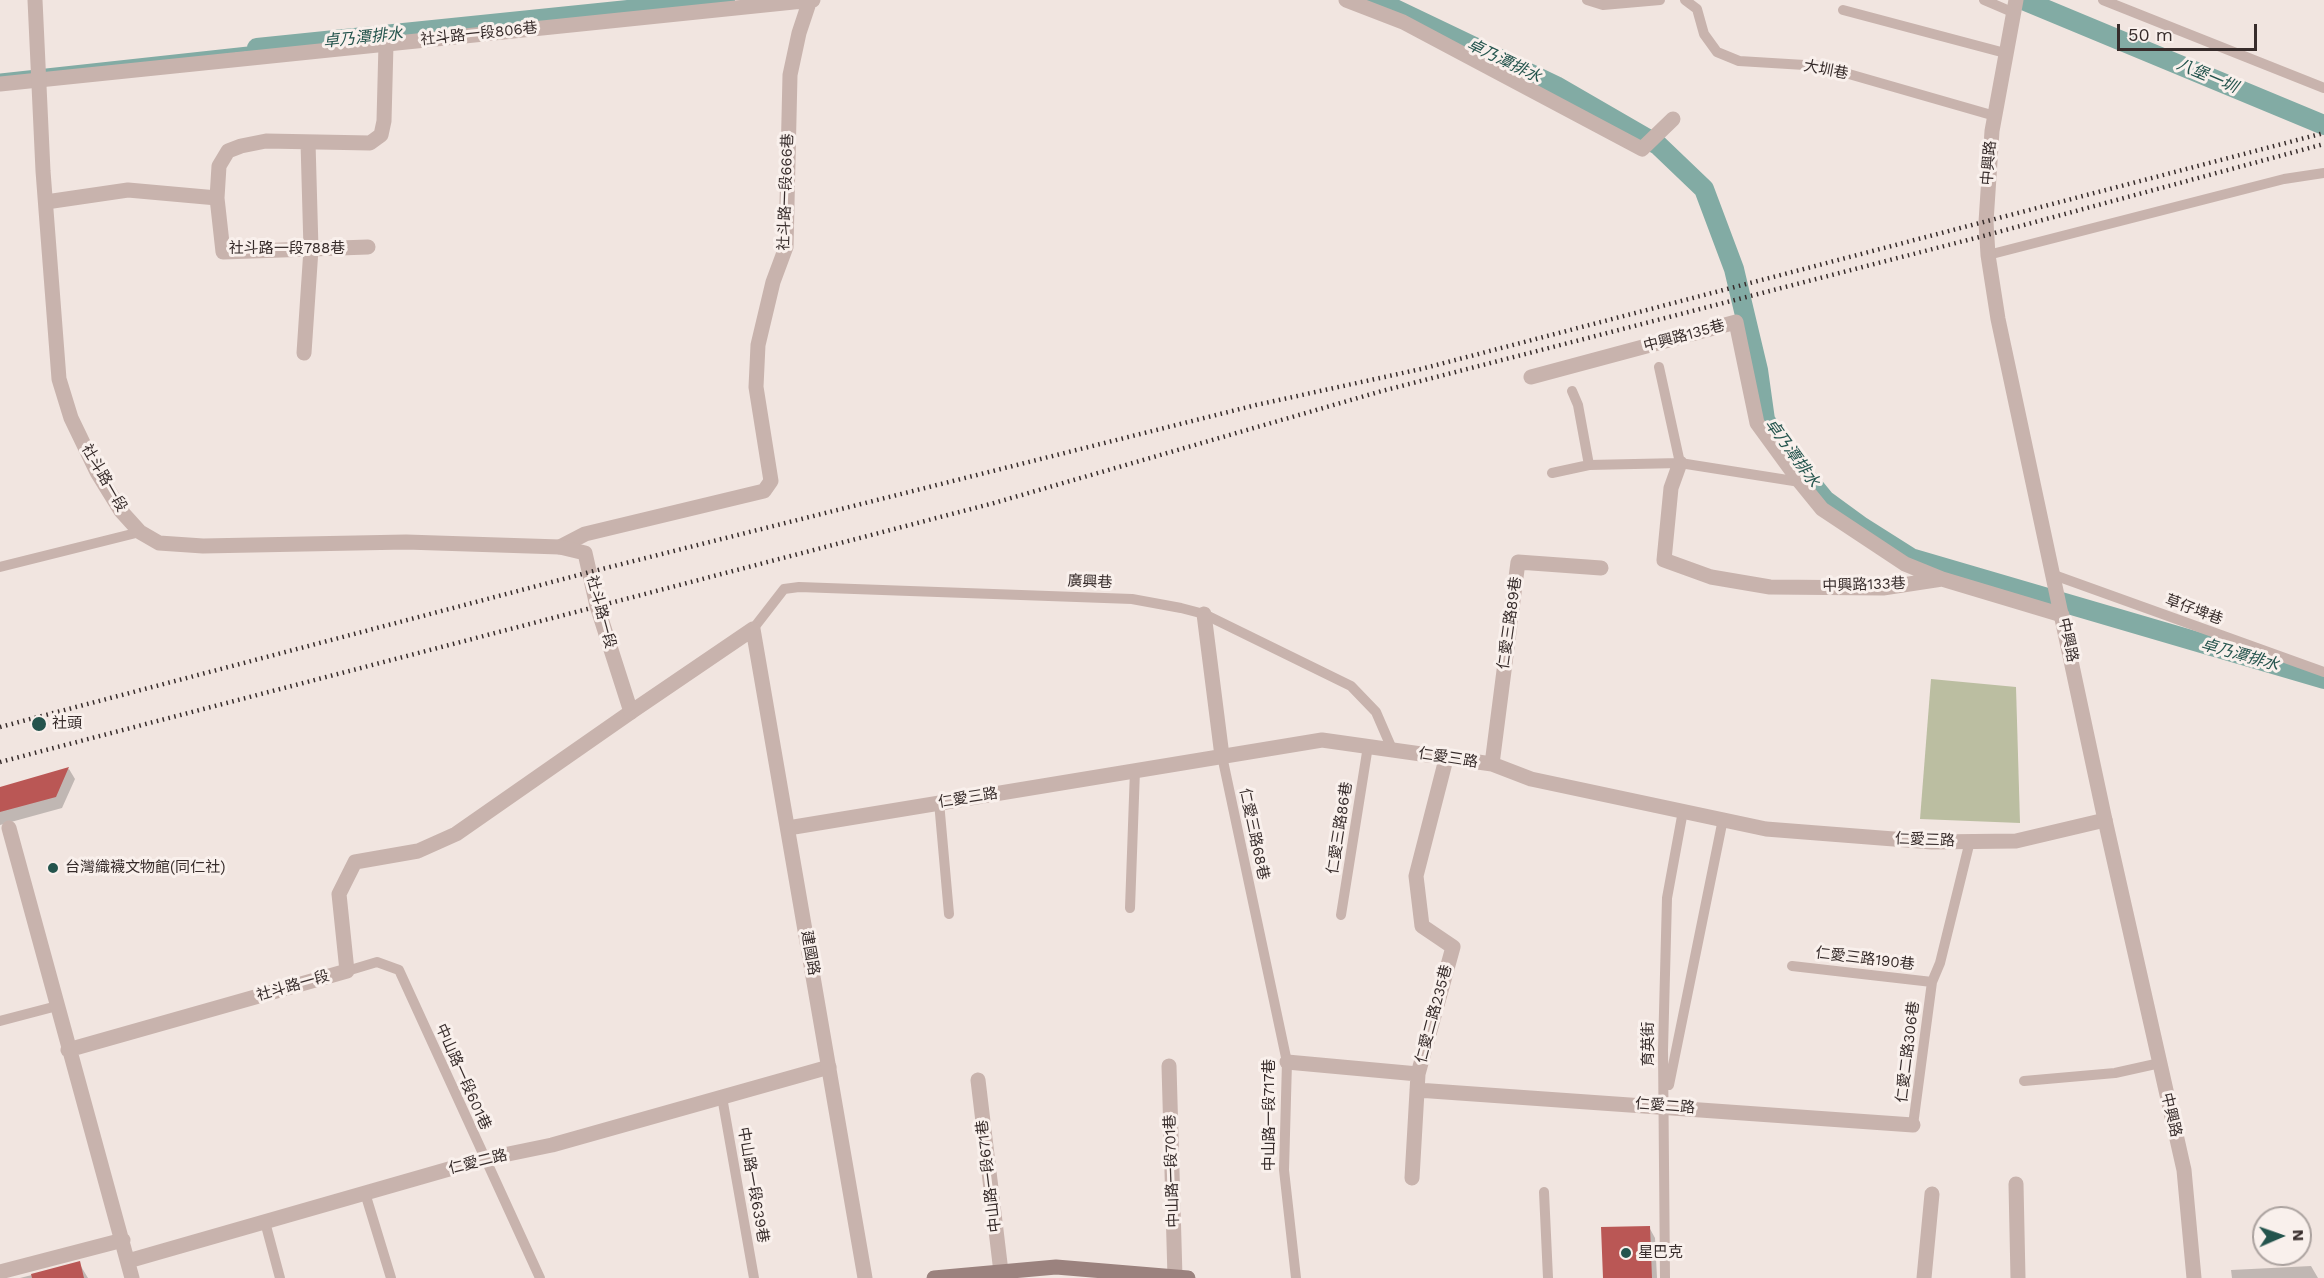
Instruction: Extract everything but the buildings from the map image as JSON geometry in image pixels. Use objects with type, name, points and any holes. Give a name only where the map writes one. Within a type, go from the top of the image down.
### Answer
[{"type":"main road","points":[[934,1278],[1001,1272],[1181,1277]]},
{"type":"street","name":"社斗路一段","points":[[35,0],[46,202],[60,379],[71,418],[97,472],[121,511],[140,532],[159,543],[203,546],[406,542],[560,547],[585,553],[597,606],[632,712],[456,834],[418,851],[355,862],[339,894],[347,971],[68,1050]]},
{"type":"street","name":"社斗路一段806巷","points":[[0,84],[811,0]]},
{"type":"street","name":"社斗路一段666巷","points":[[560,547],[585,534],[764,491],[771,481],[756,387],[758,345],[773,282],[786,247],[790,75],[799,33],[811,0]]},
{"type":"street","points":[[1346,0],[1403,22],[1642,149],[1673,119]]},
{"type":"street","name":"中興路","points":[[2014,7],[1987,174],[1988,255],[1998,319],[2105,820],[2184,1170],[2194,1278]]},
{"type":"street","name":"社斗路一段788巷","points":[[368,248],[223,252],[217,198],[219,166],[228,151],[266,141],[370,143],[381,135],[386,44]]},
{"type":"street","points":[[304,353],[311,249],[308,142]]},
{"type":"street","points":[[46,202],[128,190],[217,198]]},
{"type":"street","name":"中興路135巷","points":[[1531,377],[1736,322],[1757,423],[1800,482],[1822,509],[1905,564],[1942,579]]},
{"type":"street","name":"中興路133巷","points":[[1680,463],[1671,488],[1664,560],[1711,577],[1770,587],[1883,588],[1942,579],[2062,615]]},
{"type":"street","name":"仁愛三路89巷","points":[[1492,764],[1518,562],[1601,568]]},
{"type":"street","points":[[1204,614],[1222,756]]},
{"type":"street","points":[[632,712],[753,629]]},
{"type":"street","name":"建國路","points":[[753,629],[865,1278]]},
{"type":"street","name":"仁愛三路","points":[[788,828],[1322,740],[1492,764],[1531,780],[1766,829],[1932,842],[2016,841],[2105,820]]},
{"type":"street","name":"仁愛二路235巷","points":[[1418,1074],[1453,947],[1422,926],[1416,876],[1446,759]]},
{"type":"street","points":[[9,828],[132,1278]]},
{"type":"street","points":[[1287,1062],[1418,1074],[1412,1178]]},
{"type":"street","name":"中山路一段701巷","points":[[1169,1066],[1181,1277]]},
{"type":"street","name":"仁愛二路","points":[[128,1260],[484,1159],[552,1145],[830,1067]]},
{"type":"street","name":"中山路一段671巷","points":[[978,1080],[1001,1272]]},
{"type":"street","name":"仁愛二路","points":[[1417,1090],[1913,1125]]},
{"type":"street","points":[[2016,1184],[2018,1278]]},
{"type":"street","points":[[1924,1278],[1932,1194]]},
{"type":"street","points":[[0,1272],[123,1240]]},
{"type":"lane","points":[[1587,0],[1603,5],[1660,0]]},
{"type":"lane","name":"大圳巷","points":[[1685,0],[1697,9],[1704,34],[1717,52],[1739,61],[1821,66],[1995,116]]},
{"type":"lane","points":[[1984,0],[2014,7]]},
{"type":"lane","points":[[2103,0],[2324,88]]},
{"type":"lane","points":[[1843,10],[2005,53]]},
{"type":"lane","points":[[1988,255],[2284,179],[2324,173]]},
{"type":"lane","points":[[1659,367],[1680,463]]},
{"type":"lane","points":[[1572,391],[1578,405],[1589,465]]},
{"type":"lane","points":[[1552,473],[1589,465],[1680,463],[1800,482]]},
{"type":"lane","points":[[0,567],[140,532]]},
{"type":"lane","name":"草仔埤巷","points":[[2054,575],[2324,672]]},
{"type":"lane","name":"廣興巷","points":[[753,629],[784,589],[799,587],[1132,598],[1204,614],[1351,686],[1376,712],[1392,749]]},
{"type":"lane","name":"仁愛三路86巷","points":[[1341,915],[1368,746]]},
{"type":"lane","name":"仁愛三路68巷","points":[[1222,756],[1257,918]]},
{"type":"lane","points":[[1130,908],[1135,770]]},
{"type":"lane","points":[[939,802],[949,914]]},
{"type":"lane","name":"育英街","points":[[1665,1278],[1667,898],[1683,811]]},
{"type":"lane","points":[[1665,1106],[1723,819]]},
{"type":"lane","name":"仁愛三路190巷","points":[[1792,966],[1932,982],[1940,963],[1970,841]]},
{"type":"lane","name":"中山路一段717巷","points":[[1257,918],[1287,1062],[1284,1170],[1296,1278]]},
{"type":"lane","name":"中山路一段601巷","points":[[347,971],[377,962],[399,970],[540,1278]]},
{"type":"lane","name":"仁愛二路306巷","points":[[1913,1125],[1932,982]]},
{"type":"lane","points":[[0,1021],[57,1006]]},
{"type":"lane","points":[[2024,1081],[2115,1073],[2160,1063]]},
{"type":"lane","name":"中山路一段639巷","points":[[722,1097],[754,1278]]},
{"type":"lane","points":[[1544,1192],[1548,1278]]},
{"type":"lane","points":[[366,1193],[391,1278]]},
{"type":"lane","points":[[265,1222],[280,1278]]},
{"type":"green space","points":[[1931,679],[2016,687],[2020,823],[1920,819]]},
{"type":"waterway","name":"卓乃潭排水","points":[[257,48],[725,0]]},
{"type":"waterway","name":"卓乃潭排水","points":[[1376,0],[1556,86],[1658,145],[1704,189],[1734,269],[1758,370],[1765,420],[1789,456],[1825,500],[1862,527],[1911,558],[2324,679]]},
{"type":"waterway","name":"八堡一圳","points":[[2023,0],[2324,125]]},
{"type":"waterway","name":"卓乃潭排水","points":[[0,76],[257,48]]},
{"type":"railway","points":[[0,727],[590,572],[1256,405],[1421,369],[2324,133]]},
{"type":"railway","points":[[0,762],[994,503],[1382,391],[1987,235],[2324,144]]},
{"type":"place","name":"社頭","points":[[39,724]]},
{"type":"place","name":"台灣織襪文物館(同仁社)","points":[[53,868]]},
{"type":"place","name":"星巴克","points":[[1626,1253]]}]
